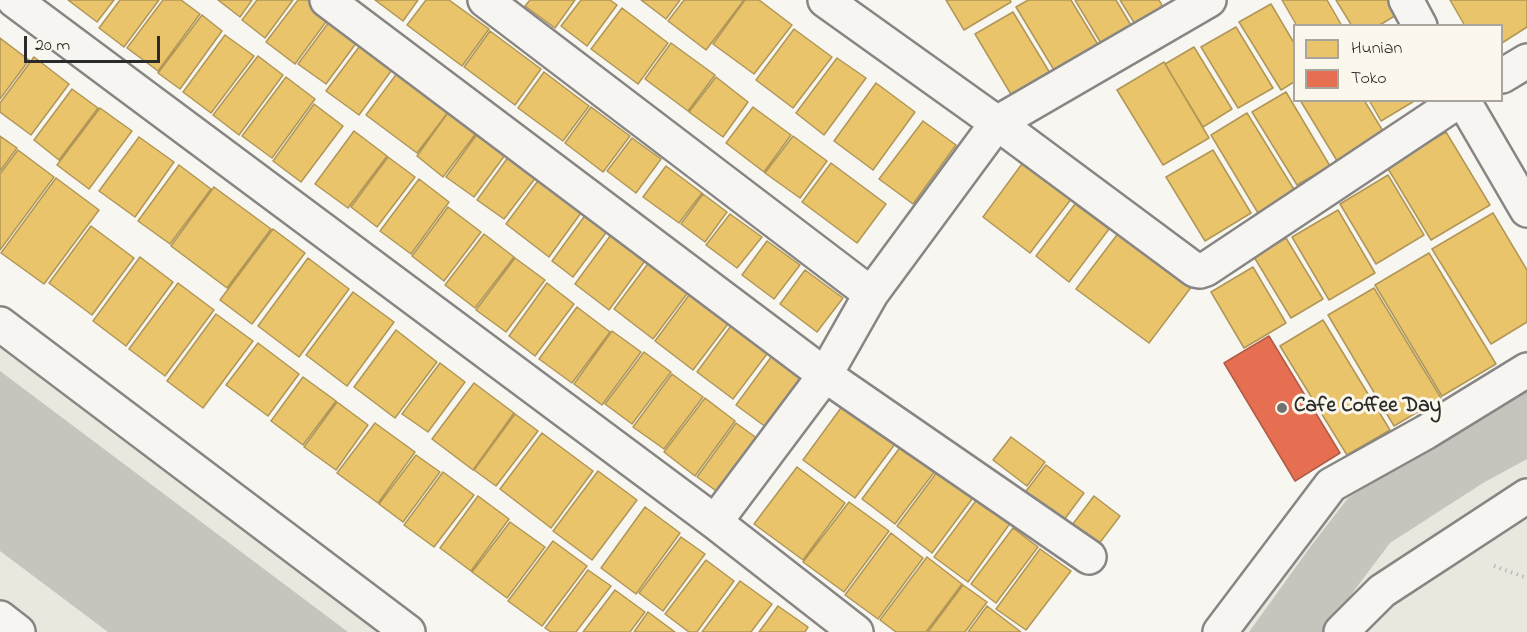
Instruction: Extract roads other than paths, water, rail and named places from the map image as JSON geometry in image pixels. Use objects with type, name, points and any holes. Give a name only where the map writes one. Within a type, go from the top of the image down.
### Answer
[{"type":"street","points":[[14,0],[715,522],[856,632]]},
{"type":"street","points":[[485,0],[871,294]]},
{"type":"street","points":[[825,0],[997,123],[1177,257],[1200,271],[1459,102]]},
{"type":"street","points":[[715,522],[825,375],[871,294],[997,123],[1209,0]]},
{"type":"street","points":[[1406,0],[1419,24]]},
{"type":"street","points":[[347,6],[825,375],[1089,557]]},
{"type":"street","points":[[1503,75],[1527,61]]},
{"type":"street","points":[[1463,102],[1527,210]]},
{"type":"street","points":[[0,324],[408,632]]},
{"type":"street","points":[[1220,632],[1331,485],[1426,432],[1527,370]]},
{"type":"street","points":[[1341,632],[1382,591],[1527,496]]},
{"type":"street","points":[[0,618],[18,632]]},
{"type":"place","name":"Cafe Coffee Day","points":[[1282,408]]}]
